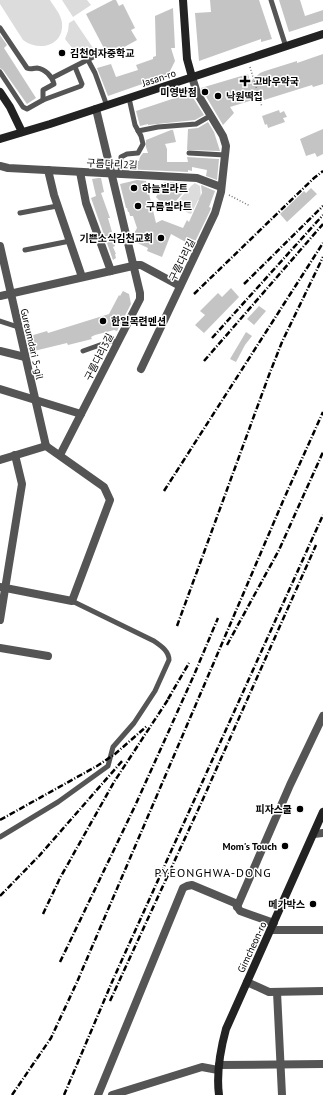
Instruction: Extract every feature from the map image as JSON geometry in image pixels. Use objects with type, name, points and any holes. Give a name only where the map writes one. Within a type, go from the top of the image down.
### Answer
[{"type":"street","points":[[183,0],[187,59],[192,77]]},
{"type":"street","name":"Jasan-ro","points":[[0,139],[107,106],[323,34]]},
{"type":"street","name":"구름다리길","points":[[140,369],[215,213],[221,190],[226,146],[225,141],[197,93],[192,77]]},
{"type":"street","points":[[0,92],[13,112],[22,132]]},
{"type":"street","points":[[96,109],[116,174]]},
{"type":"street","name":"구름다리2길","points":[[0,166],[8,168],[197,178],[221,190]]},
{"type":"street","points":[[48,170],[57,206],[82,277]]},
{"type":"street","points":[[80,172],[86,203],[111,271]]},
{"type":"street","name":"구름다리3길","points":[[60,455],[140,299],[116,174]]},
{"type":"street","name":"Gureumdari 5-gil","points":[[0,246],[46,446]]},
{"type":"street","points":[[0,296],[141,265],[180,286]]},
{"type":"street","points":[[0,352],[25,357]]},
{"type":"street","points":[[0,389],[81,414]]},
{"type":"street","points":[[0,460],[46,446],[104,487],[110,500],[72,601],[3,587]]},
{"type":"street","points":[[0,620],[3,587],[22,484],[15,455]]},
{"type":"street","points":[[0,648],[48,656]]},
{"type":"street","points":[[237,907],[290,786],[323,716]]},
{"type":"street","name":"Gimcheon-ro","points":[[219,1095],[218,1067],[226,1029],[323,812]]},
{"type":"street","points":[[314,834],[323,833]]},
{"type":"street","points":[[98,1095],[184,888],[192,885],[235,903],[240,911],[272,927],[323,930]]},
{"type":"street","points":[[247,982],[269,992],[323,991]]},
{"type":"street","points":[[277,992],[282,1095]]},
{"type":"street","points":[[112,1095],[202,1067],[323,1064]]},
{"type":"lane","points":[[271,0],[286,47]]},
{"type":"lane","points":[[0,28],[27,68],[40,69],[52,78],[54,84],[43,90],[43,100]]},
{"type":"lane","points":[[52,78],[99,54]]},
{"type":"lane","points":[[88,60],[107,106]]},
{"type":"lane","points":[[0,72],[24,108],[27,109],[43,100],[81,86],[75,67]]},
{"type":"lane","points":[[116,174],[121,157],[127,154],[138,153],[142,146],[142,140],[132,116],[129,98]]},
{"type":"lane","points":[[138,131],[158,127],[196,124],[210,116]]},
{"type":"lane","points":[[189,153],[225,155]]},
{"type":"lane","points":[[20,213],[57,206]]},
{"type":"lane","points":[[25,250],[70,240]]},
{"type":"lane","points":[[0,321],[18,327]]},
{"type":"lane","points":[[83,351],[111,341],[118,342]]},
{"type":"lane","points":[[0,837],[58,802],[108,766],[113,747],[134,723],[155,691],[169,660],[169,655],[166,650],[154,640],[72,601]]},
{"type":"path","points":[[248,59],[262,107]]},
{"type":"path","points":[[221,190],[250,206]]},
{"type":"shaded area","points":[[0,0],[50,0],[59,14],[62,23],[62,31],[59,37],[55,42],[49,45],[36,46],[29,44],[23,40],[0,4]]},
{"type":"shaded area","points":[[62,0],[87,0],[91,5],[73,17]]},
{"type":"shaded area","points":[[74,20],[95,51],[81,59],[65,39],[69,23]]},
{"type":"shaded area","points":[[195,183],[200,186],[201,199],[198,200],[191,214],[182,209],[178,201]]},
{"type":"building","points":[[113,0],[116,0],[119,6],[123,4],[135,28],[131,30],[137,40],[108,56],[86,14]]},
{"type":"building","points":[[210,0],[259,0],[272,39],[261,42],[261,39],[199,61],[195,13],[211,12]]},
{"type":"building","points":[[279,0],[300,0],[305,16],[323,10],[323,21],[289,32]]},
{"type":"building","points":[[173,8],[175,48],[171,48],[175,61],[168,75],[108,96],[97,68],[111,64],[116,77],[138,70],[136,65],[153,59],[153,57],[156,56],[155,16]]},
{"type":"building","points":[[0,35],[7,45],[4,48],[36,98],[27,104],[3,70],[0,68]]},
{"type":"building","points":[[323,54],[323,84],[313,87],[312,85],[264,100],[263,97],[230,107],[234,113],[223,125],[201,88],[248,74],[250,82],[260,73],[265,71],[297,61],[297,63]]},
{"type":"building","points":[[190,93],[204,115],[195,120],[140,126],[136,111]]},
{"type":"building","points":[[279,110],[280,113],[284,111],[287,117],[283,118],[285,122],[268,128],[267,124],[265,125],[262,116]]},
{"type":"building","points":[[208,122],[214,132],[220,151],[187,150],[188,129],[198,128]]},
{"type":"building","points":[[323,129],[323,154],[317,157],[315,153],[306,156],[300,139]]},
{"type":"building","points":[[173,130],[176,142],[165,144],[167,149],[167,162],[188,162],[187,157],[219,159],[217,180],[206,176],[207,170],[192,167],[192,171],[188,170],[188,172],[124,169],[125,161],[139,161],[143,153],[148,153],[146,140]]},
{"type":"building","points":[[101,178],[104,192],[101,193],[110,218],[108,218],[112,232],[110,232],[116,254],[116,258],[113,260],[91,198],[96,196],[92,179]]},
{"type":"building","points":[[137,180],[146,181],[156,223],[162,220],[183,228],[187,220],[189,222],[202,193],[201,185],[215,191],[209,207],[211,208],[210,211],[193,246],[171,234],[162,257],[147,251],[148,248],[133,241],[132,237],[137,228],[133,216],[130,216],[126,208],[120,184]]},
{"type":"building","points":[[164,182],[188,183],[188,187],[176,201],[177,203],[168,210],[156,197]]},
{"type":"building","points":[[311,188],[317,194],[287,222],[280,214],[304,191],[306,193]]},
{"type":"building","points":[[231,288],[239,297],[204,333],[195,325],[205,315],[200,311],[218,293],[222,297]]},
{"type":"building","name":"한일목련멘션","points":[[123,291],[129,294],[131,304],[117,331],[114,330],[95,335],[91,337],[92,339],[68,345],[67,343],[34,351],[30,336],[47,331],[48,333],[109,314],[119,295],[120,296]]},
{"type":"building","points":[[259,306],[266,311],[254,325],[247,319]]},
{"type":"building","points":[[246,332],[252,336],[245,345],[236,362],[230,359]]},
{"type":"railway","points":[[194,294],[323,171]]},
{"type":"railway","points":[[244,284],[323,206]]},
{"type":"railway","points":[[212,338],[323,215]]},
{"type":"railway","points":[[204,361],[323,224]]},
{"type":"railway","points":[[164,491],[323,243]]},
{"type":"railway","points":[[177,626],[282,342],[323,257]]},
{"type":"railway","points":[[12,1095],[51,1038],[77,982],[283,501],[323,412]]},
{"type":"railway","points":[[227,645],[279,550],[323,452]]},
{"type":"railway","points":[[64,1095],[112,982],[323,515]]},
{"type":"railway","points":[[110,1001],[203,799],[316,545]]},
{"type":"railway","points":[[60,962],[135,806],[218,618]]},
{"type":"railway","points":[[168,699],[189,663]]},
{"type":"railway","points":[[43,914],[60,878],[114,782],[171,695]]},
{"type":"railway","points":[[0,820],[97,766],[115,754],[147,726]]},
{"type":"railway","points":[[0,896],[39,856],[123,760]]},
{"type":"place","name":"김천여자중학교","points":[[62,53]]},
{"type":"place","name":"고바우약국","points":[[245,81]]},
{"type":"place","name":"미영반점","points":[[205,92]]},
{"type":"place","name":"낙원떡집","points":[[218,96]]},
{"type":"place","name":"하늘빌라트","points":[[134,188]]},
{"type":"place","name":"구름빌라트","points":[[138,206]]},
{"type":"place","name":"기쁜소식김천교회","points":[[161,238]]},
{"type":"place","name":"한일목련멘션","points":[[103,321]]},
{"type":"place","name":"피자스쿨","points":[[300,809]]},
{"type":"place","name":"Mom's Touch","points":[[285,846]]},
{"type":"place","name":"메가박스","points":[[313,904]]},
{"type":"district","name":"PYEONGHWA-DONG","points":[[213,872]]}]
